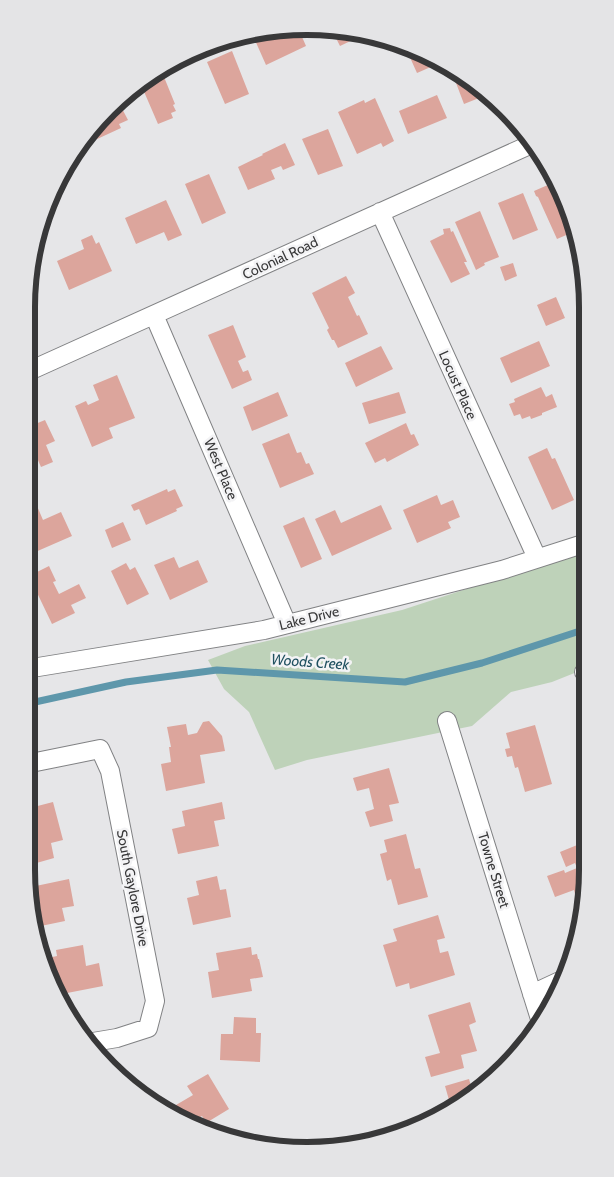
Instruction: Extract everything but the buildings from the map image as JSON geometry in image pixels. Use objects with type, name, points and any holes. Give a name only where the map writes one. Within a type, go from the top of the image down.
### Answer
[{"type":"street","name":"Colonial Road","points":[[35,368],[527,146]]},
{"type":"street","name":"Locust Place","points":[[380,212],[537,558]]},
{"type":"street","name":"West Place","points":[[154,315],[287,624]]},
{"type":"street","name":"Lake Drive","points":[[35,662],[264,630],[502,570],[579,545]]},
{"type":"street","name":"Towne Street","points":[[447,721],[538,1013]]},
{"type":"street","name":"South Gaylore Drive","points":[[35,762],[100,749],[110,771],[155,1001],[148,1028],[117,1038],[96,1042]]},
{"type":"street","points":[[532,994],[554,984]]},
{"type":"green space","points":[[579,552],[579,671],[552,682],[511,692],[472,726],[307,760],[275,770],[249,712],[224,689],[208,660],[245,646],[402,610]]},
{"type":"waterway","name":"Woods Creek","points":[[35,702],[126,682],[217,670],[405,682],[482,663],[579,631]]}]
